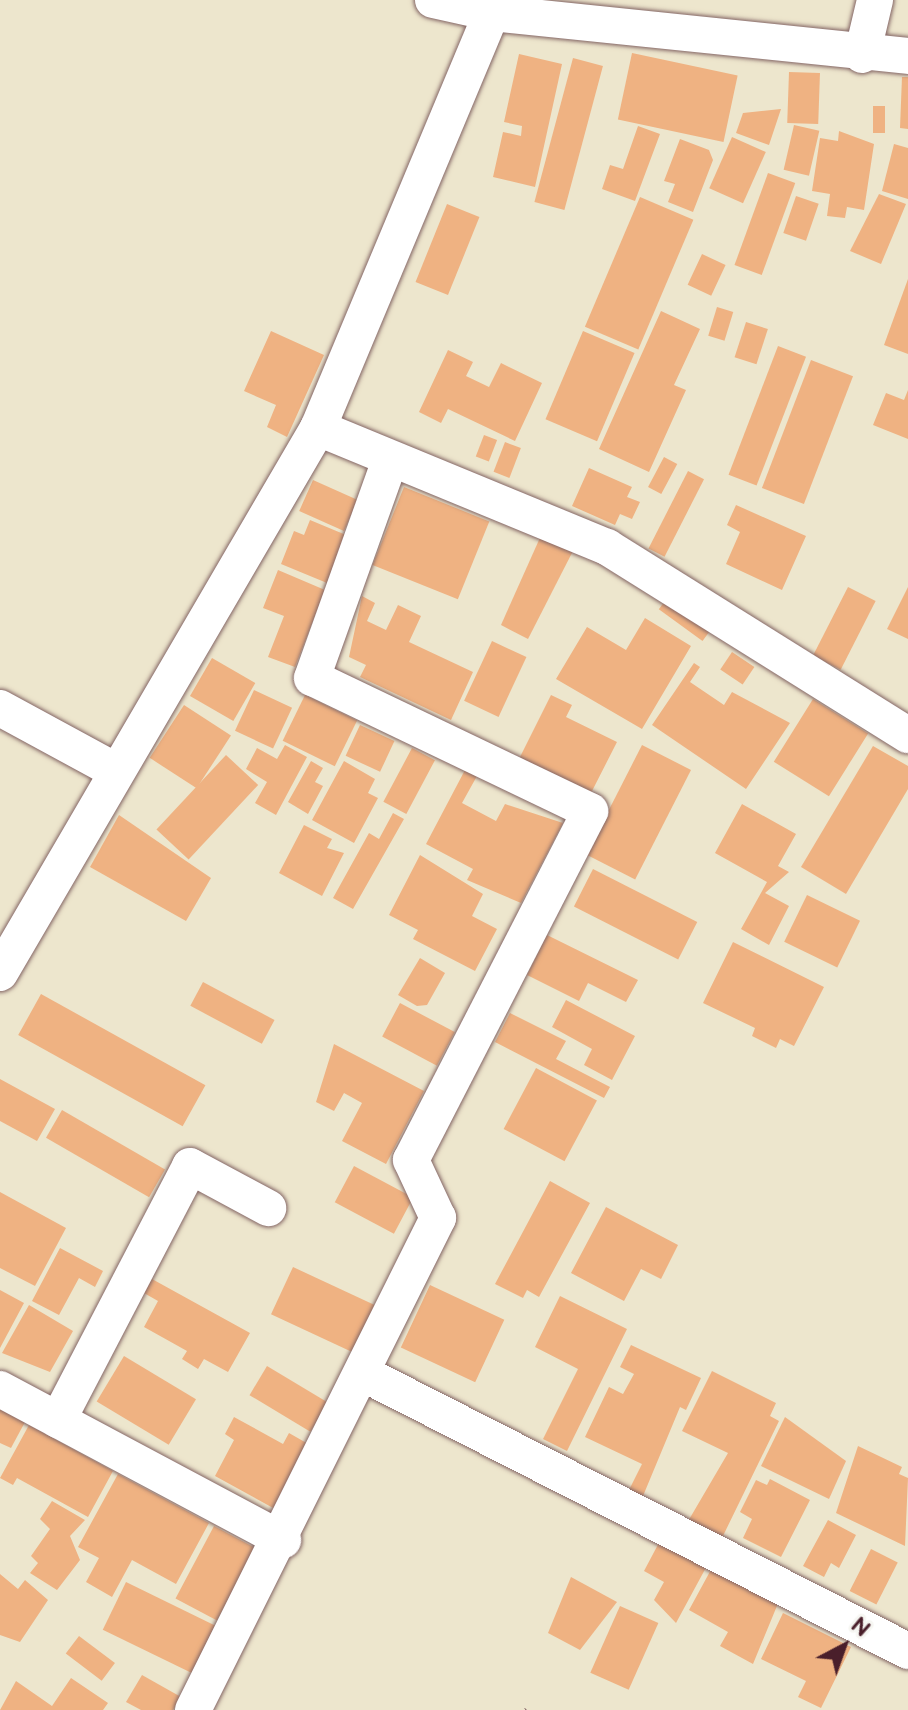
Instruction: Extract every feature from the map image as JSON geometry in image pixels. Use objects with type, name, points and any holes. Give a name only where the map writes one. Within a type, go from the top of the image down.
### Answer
[{"type":"street","points":[[433,0],[492,13],[862,55],[908,56]]},
{"type":"street","points":[[862,55],[875,0]]},
{"type":"street","points":[[0,973],[318,428],[492,13]]},
{"type":"street","points":[[318,428],[607,547],[908,735]]},
{"type":"street","points":[[193,1710],[366,1375],[438,1218],[411,1160],[590,811],[312,678],[390,460]]},
{"type":"street","points":[[0,708],[116,771]]},
{"type":"street","points":[[58,1420],[190,1166],[268,1208]]},
{"type":"street","points":[[366,1375],[908,1651]]},
{"type":"street","points":[[0,1389],[283,1540]]},
{"type":"building","points":[[632,53],[738,75],[724,142],[618,120]]},
{"type":"building","points":[[519,54],[562,64],[535,187],[493,177],[503,132],[521,136],[522,126],[504,122]]},
{"type":"building","points":[[573,58],[603,66],[564,210],[534,202]]},
{"type":"building","points":[[789,72],[820,73],[818,124],[787,123]]},
{"type":"building","points":[[902,77],[908,77],[908,129],[900,128]]},
{"type":"building","points":[[873,106],[885,106],[885,133],[873,133]]},
{"type":"building","points":[[781,109],[769,145],[736,133],[743,113]]},
{"type":"building","points":[[794,125],[819,131],[809,176],[784,170]]},
{"type":"building","points":[[638,126],[660,134],[635,201],[602,189],[610,165],[623,169]]},
{"type":"building","points":[[839,131],[874,144],[864,210],[847,207],[845,218],[827,216],[830,194],[812,191],[820,138],[838,141]]},
{"type":"building","points":[[732,137],[766,152],[743,203],[709,188]]},
{"type":"building","points":[[680,139],[709,150],[713,160],[693,212],[668,202],[675,184],[664,181]]},
{"type":"building","points":[[894,144],[908,148],[908,199],[882,191]]},
{"type":"building","points":[[768,173],[795,183],[762,275],[734,265]]},
{"type":"building","points":[[879,194],[906,204],[881,264],[850,251]]},
{"type":"building","points":[[796,196],[819,204],[806,241],[783,233]]},
{"type":"building","points":[[640,197],[693,220],[638,349],[585,327]]},
{"type":"building","points":[[447,204],[479,217],[448,295],[416,282]]},
{"type":"building","points":[[702,254],[726,265],[711,296],[688,285]]},
{"type":"building","points":[[908,279],[908,354],[884,345]]},
{"type":"building","points":[[717,307],[733,312],[724,341],[708,336]]},
{"type":"building","points":[[661,311],[700,329],[674,385],[686,390],[649,472],[599,449]]},
{"type":"building","points":[[746,322],[768,329],[756,364],[735,357]]},
{"type":"building","points":[[271,331],[324,355],[287,437],[267,427],[276,405],[244,391]]},
{"type":"building","points":[[583,331],[635,353],[597,441],[545,419]]},
{"type":"building","points":[[778,346],[806,357],[757,486],[729,475]]},
{"type":"building","points":[[448,350],[473,362],[466,376],[489,387],[501,363],[542,383],[515,441],[448,409],[441,423],[419,412]]},
{"type":"building","points":[[811,360],[853,376],[804,504],[762,488]]},
{"type":"building","points":[[908,390],[908,439],[873,425],[886,393],[904,400]]},
{"type":"building","points":[[484,435],[497,440],[489,461],[476,456]]},
{"type":"building","points":[[505,442],[521,448],[509,478],[494,472]]},
{"type":"building","points":[[664,457],[677,464],[661,494],[648,487]]},
{"type":"building","points":[[589,468],[632,487],[627,497],[640,502],[632,519],[620,514],[615,525],[572,506]]},
{"type":"building","points":[[688,471],[704,479],[665,557],[649,549]]},
{"type":"building","points":[[313,480],[358,500],[344,531],[299,511]]},
{"type":"building","points":[[404,487],[489,521],[458,599],[373,565]]},
{"type":"building","points":[[736,505],[806,536],[782,590],[726,564],[740,532],[727,525]]},
{"type":"building","points":[[310,520],[346,535],[327,583],[281,564],[294,531],[304,535]]},
{"type":"building","points":[[543,531],[575,547],[528,639],[501,625]]},
{"type":"building","points":[[278,570],[325,590],[295,667],[268,657],[284,616],[263,608]]},
{"type":"building","points":[[848,587],[876,601],[841,670],[813,656]]},
{"type":"building","points":[[908,587],[908,639],[887,629]]},
{"type":"building","points":[[670,594],[714,626],[703,641],[659,609]]},
{"type":"building","points":[[362,596],[375,603],[367,621],[386,630],[398,605],[421,616],[409,642],[473,672],[451,720],[360,677],[366,665],[349,657]]},
{"type":"building","points":[[645,618],[691,646],[642,729],[556,679],[587,627],[626,650]]},
{"type":"building","points":[[492,641],[526,657],[499,717],[464,701]]},
{"type":"building","points":[[732,652],[754,667],[743,685],[720,669]]},
{"type":"building","points":[[212,658],[255,683],[233,721],[190,696]]},
{"type":"building","points":[[694,663],[700,667],[690,682],[724,705],[732,692],[790,723],[746,789],[652,725]]},
{"type":"building","points":[[254,690],[292,708],[273,749],[235,731]]},
{"type":"building","points":[[305,695],[357,720],[335,766],[283,741]]},
{"type":"building","points":[[551,695],[572,705],[566,717],[617,742],[590,795],[519,759]]},
{"type":"building","points":[[813,699],[868,733],[829,796],[774,762]]},
{"type":"building","points":[[184,705],[231,735],[197,788],[150,758]]},
{"type":"building","points":[[360,725],[394,741],[380,772],[346,756]]},
{"type":"building","points":[[285,745],[307,757],[276,815],[255,803],[267,782],[246,769],[257,748],[277,759]]},
{"type":"building","points":[[642,745],[691,770],[635,880],[586,855]]},
{"type":"building","points":[[873,746],[908,766],[908,789],[846,894],[801,867]]},
{"type":"building","points":[[412,748],[435,760],[406,814],[383,802]]},
{"type":"building","points":[[226,755],[258,785],[189,860],[156,830]]},
{"type":"building","points":[[311,761],[323,768],[315,782],[323,786],[308,814],[288,802]]},
{"type":"building","points":[[344,761],[375,779],[368,793],[378,798],[354,843],[312,820]]},
{"type":"building","points":[[465,770],[477,776],[462,803],[496,821],[505,804],[563,823],[521,903],[467,880],[473,869],[426,844]]},
{"type":"building","points":[[742,804],[796,834],[778,866],[789,872],[765,893],[789,906],[769,945],[741,929],[767,882],[715,853]]},
{"type":"building","points":[[393,813],[404,819],[353,909],[333,898],[369,833],[379,839]]},
{"type":"building","points":[[119,815],[211,878],[186,921],[90,867]]},
{"type":"building","points":[[304,825],[332,839],[327,848],[344,853],[322,896],[279,873]]},
{"type":"building","points":[[420,855],[483,894],[472,916],[497,929],[475,971],[413,939],[418,930],[389,915]]},
{"type":"building","points":[[593,869],[697,922],[678,960],[574,906]]},
{"type":"building","points":[[807,895],[860,921],[837,968],[784,942]]},
{"type":"building","points":[[547,935],[638,980],[626,1002],[588,983],[579,1001],[527,975]]},
{"type":"building","points":[[733,942],[824,987],[794,1046],[780,1039],[776,1048],[752,1036],[755,1028],[703,1003]]},
{"type":"building","points":[[420,958],[445,973],[427,1005],[417,1006],[398,995]]},
{"type":"building","points":[[203,982],[275,1020],[262,1044],[190,1006]]},
{"type":"building","points":[[41,994],[205,1085],[183,1126],[18,1035]]},
{"type":"building","points":[[566,1000],[635,1036],[612,1080],[584,1065],[592,1049],[552,1027]]},
{"type":"building","points":[[400,1003],[455,1032],[437,1066],[382,1037]]},
{"type":"building","points":[[510,1013],[566,1041],[556,1059],[610,1087],[604,1098],[495,1042]]},
{"type":"building","points":[[334,1044],[424,1091],[386,1164],[342,1141],[362,1103],[344,1093],[334,1111],[316,1102]]},
{"type":"building","points":[[536,1068],[597,1100],[565,1161],[504,1129]]},
{"type":"building","points":[[0,1079],[55,1109],[37,1141],[0,1121]]},
{"type":"building","points":[[62,1110],[165,1170],[149,1197],[46,1138]]},
{"type":"building","points":[[354,1166],[413,1197],[394,1234],[335,1202]]},
{"type":"building","points":[[550,1181],[590,1203],[539,1297],[527,1290],[523,1298],[495,1284]]},
{"type":"building","points":[[0,1192],[66,1228],[35,1286],[0,1268]]},
{"type":"building","points":[[606,1207],[678,1245],[661,1279],[641,1269],[624,1301],[571,1273]]},
{"type":"building","points":[[60,1248],[103,1271],[95,1287],[79,1278],[59,1315],[32,1301]]},
{"type":"building","points":[[293,1267],[377,1306],[355,1353],[271,1314]]},
{"type":"building","points":[[152,1279],[250,1333],[228,1372],[204,1359],[198,1369],[182,1359],[187,1351],[144,1327],[158,1301],[144,1293]]},
{"type":"building","points":[[430,1285],[504,1320],[475,1382],[401,1348]]},
{"type":"building","points":[[0,1290],[24,1303],[0,1348]]},
{"type":"building","points":[[560,1296],[627,1329],[567,1451],[543,1439],[578,1369],[535,1347]]},
{"type":"building","points":[[29,1305],[73,1331],[50,1372],[2,1353]]},
{"type":"building","points":[[631,1345],[701,1378],[686,1410],[680,1407],[643,1496],[629,1490],[642,1464],[585,1437],[609,1387],[623,1394],[634,1374],[620,1367]]},
{"type":"building","points":[[124,1356],[196,1399],[169,1445],[97,1401]]},
{"type":"building","points":[[267,1366],[328,1403],[310,1432],[249,1395]]},
{"type":"building","points":[[712,1371],[776,1403],[770,1416],[779,1421],[721,1540],[687,1523],[728,1453],[682,1431]]},
{"type":"building","points":[[0,1408],[25,1422],[11,1448],[0,1443]]},
{"type":"building","points":[[234,1417],[283,1444],[289,1433],[310,1445],[275,1509],[215,1476],[234,1440],[225,1434]]},
{"type":"building","points":[[785,1417],[846,1461],[829,1499],[761,1466]]},
{"type":"building","points":[[29,1425],[113,1471],[88,1517],[17,1478],[13,1485],[0,1478]]},
{"type":"building","points":[[858,1446],[902,1467],[899,1474],[908,1478],[905,1546],[836,1513]]},
{"type":"building","points":[[118,1474],[209,1523],[176,1584],[132,1560],[112,1597],[86,1582],[99,1558],[78,1547]]},
{"type":"building","points":[[770,1479],[810,1500],[781,1557],[743,1538],[752,1519],[740,1512],[756,1480],[767,1485]]},
{"type":"building","points":[[52,1501],[85,1520],[70,1536],[80,1560],[57,1590],[30,1573],[38,1563],[31,1556],[50,1529],[40,1519]]},
{"type":"building","points":[[828,1520],[856,1535],[839,1568],[831,1563],[824,1577],[803,1566]]},
{"type":"building","points":[[214,1526],[255,1548],[217,1620],[176,1598]]},
{"type":"building","points":[[662,1537],[709,1562],[676,1623],[654,1600],[664,1582],[644,1571]]},
{"type":"building","points":[[871,1549],[898,1563],[876,1604],[850,1591]]},
{"type":"building","points":[[713,1566],[779,1601],[753,1664],[720,1646],[728,1632],[689,1610]]},
{"type":"building","points":[[0,1574],[18,1589],[25,1580],[48,1600],[20,1642],[0,1635]]},
{"type":"building","points":[[571,1577],[617,1602],[580,1650],[548,1633]]},
{"type":"building","points":[[126,1582],[215,1625],[192,1673],[103,1630]]},
{"type":"building","points":[[620,1606],[658,1623],[629,1690],[590,1673]]},
{"type":"building","points":[[783,1613],[851,1647],[821,1708],[798,1697],[806,1681],[761,1659]]},
{"type":"building","points":[[79,1636],[115,1663],[102,1681],[66,1654]]},
{"type":"building","points":[[142,1675],[181,1697],[173,1710],[141,1710],[126,1702]]},
{"type":"building","points":[[71,1678],[108,1703],[103,1710],[0,1710],[16,1681],[52,1706]]}]
